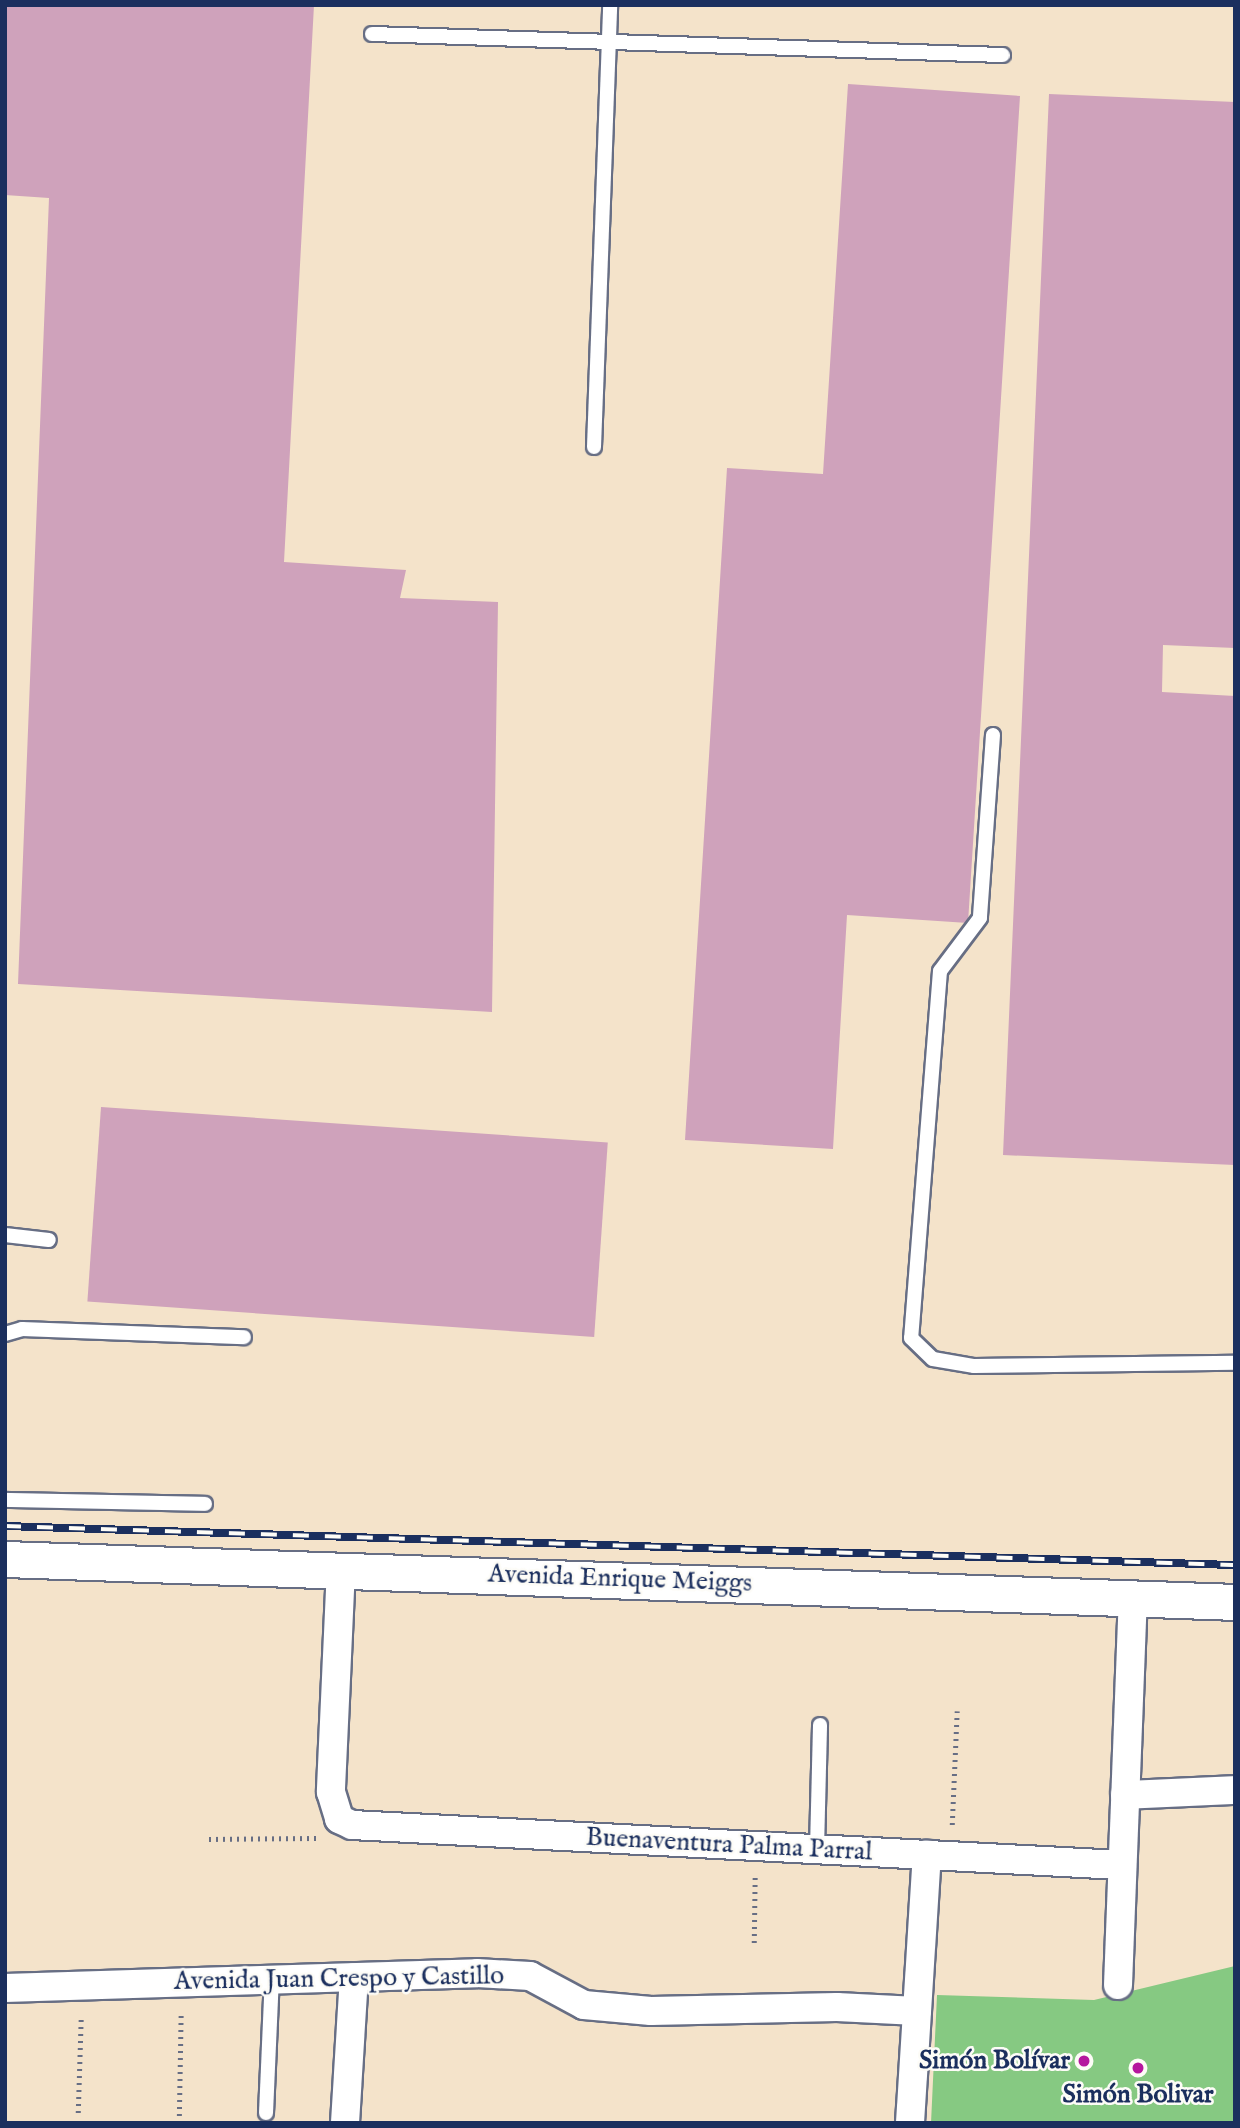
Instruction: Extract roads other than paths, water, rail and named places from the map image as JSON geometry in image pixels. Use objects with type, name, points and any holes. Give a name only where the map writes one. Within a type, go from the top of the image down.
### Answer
[{"type":"street","name":"Avenida Enrique Meiggs","points":[[5,1559],[341,1567],[1235,1602]]},
{"type":"street","name":"Buenaventura Palma Parral","points":[[341,1567],[331,1792],[339,1819],[365,1827],[1121,1865]]},
{"type":"street","points":[[1118,1985],[1133,1599]]},
{"type":"street","points":[[1125,1795],[1235,1790]]},
{"type":"street","points":[[910,2123],[917,2011],[938,1856]]},
{"type":"street","name":"Avenida Juan Crespo y Castillo","points":[[5,1988],[272,1978],[530,1976],[584,2005],[651,2011],[837,2007],[917,2011]]},
{"type":"street","points":[[345,2123],[354,1978]]},
{"type":"lane","points":[[594,447],[610,5]]},
{"type":"lane","points":[[372,34],[1003,55]]},
{"type":"lane","points":[[993,735],[980,918],[940,971],[911,1338],[933,1359],[974,1366],[1235,1363]]},
{"type":"lane","points":[[5,1235],[49,1240]]},
{"type":"lane","points":[[5,1335],[22,1329],[244,1337]]},
{"type":"lane","points":[[5,1500],[205,1504]]},
{"type":"lane","points":[[817,1849],[820,1725]]},
{"type":"lane","points":[[266,2113],[272,1978]]},
{"type":"railway","points":[[5,1526],[1235,1565]]},
{"type":"place","name":"Simón Bolívar","points":[[1084,2061]]},
{"type":"place","name":"Simón Bolivar","points":[[1138,2068]]}]
